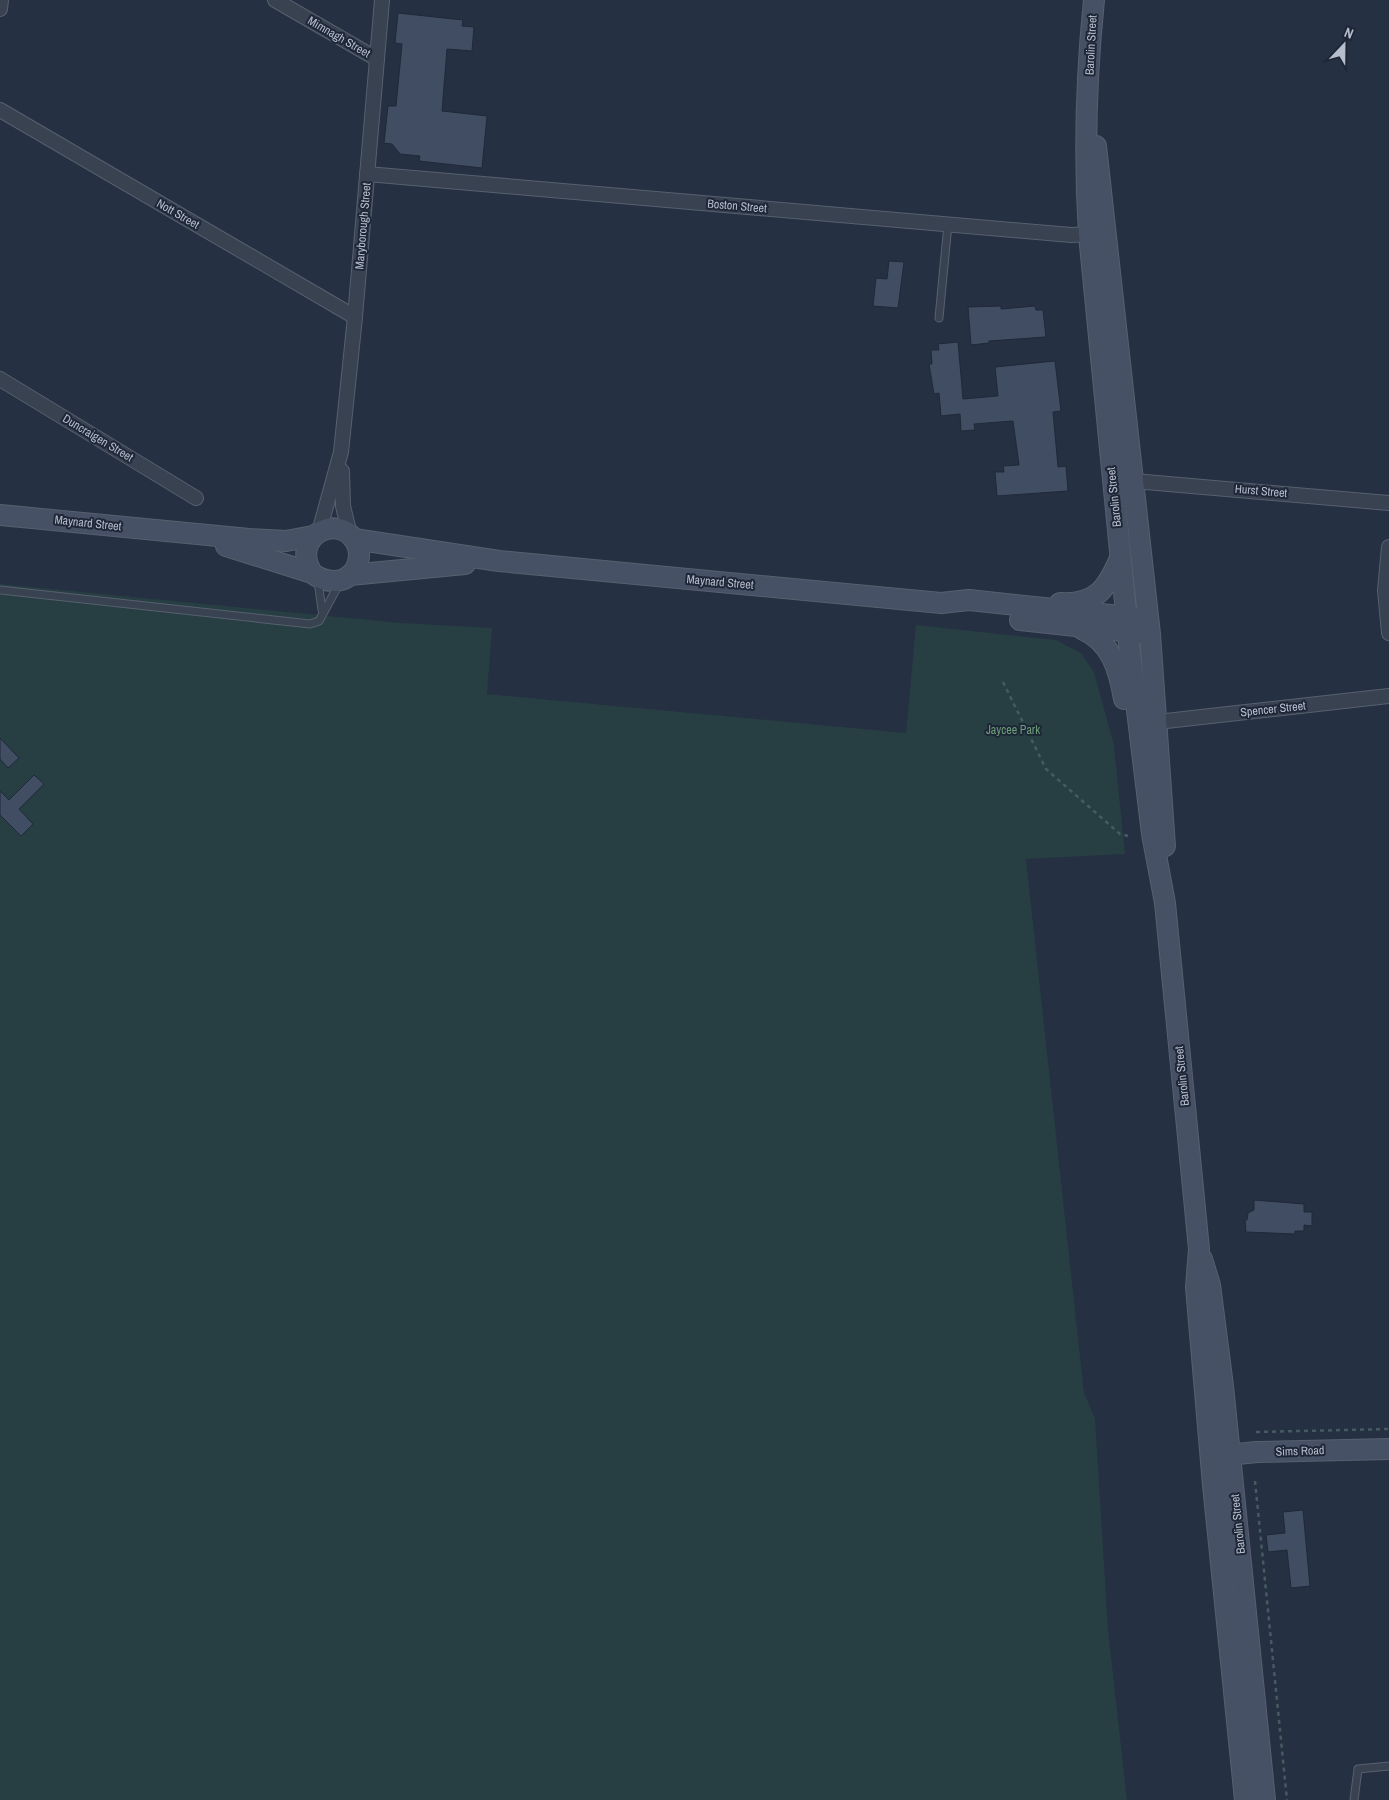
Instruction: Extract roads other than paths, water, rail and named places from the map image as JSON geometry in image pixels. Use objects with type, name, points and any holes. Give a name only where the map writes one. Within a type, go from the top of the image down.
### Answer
[{"type":"main road","name":"Barolin Street","points":[[1094,0],[1085,176],[1098,234],[1134,481],[1158,722],[1165,833],[1165,903]]},
{"type":"main road","name":"Barolin Street","points":[[1098,234],[1120,558],[1147,798],[1165,903],[1199,1250],[1196,1287],[1210,1456],[1245,1800]]},
{"type":"main road","name":"Maynard Street","points":[[0,515],[175,533],[286,541],[316,534]]},
{"type":"main road","points":[[335,528],[352,537],[358,548],[359,558],[356,568],[346,578],[329,581],[315,575],[307,564],[308,544],[316,534],[335,528]]},
{"type":"main road","name":"Maynard Street","points":[[175,533],[241,550],[315,575]]},
{"type":"main road","name":"Maynard Street","points":[[352,537],[499,561],[941,603],[969,600],[1013,605],[1127,625]]},
{"type":"main road","points":[[1013,605],[1073,604],[1090,598],[1105,588],[1120,558]]},
{"type":"main road","name":"Maynard Street","points":[[346,578],[499,561]]},
{"type":"main road","name":"Maynard Street","points":[[941,603],[968,613],[1079,628],[1127,625],[1149,626]]},
{"type":"main road","points":[[1079,628],[1099,638],[1105,644],[1117,671],[1133,748],[1147,798]]},
{"type":"main road","name":"Barolin Street","points":[[1199,1250],[1210,1285],[1231,1455],[1265,1800]]},
{"type":"main road","name":"Sims Road","points":[[1210,1456],[1389,1449]]},
{"type":"street","points":[[0,9],[1,0]]},
{"type":"street","name":"Mimnagh Street","points":[[275,0],[377,59]]},
{"type":"street","name":"Maryborough Street","points":[[352,537],[343,506],[341,452],[355,317],[382,0]]},
{"type":"street","name":"Nott Street","points":[[0,110],[355,317]]},
{"type":"street","name":"Boston Street","points":[[367,174],[948,224],[1098,234]]},
{"type":"street","name":"Duncraigen Street","points":[[0,379],[196,498]]},
{"type":"street","name":"Maryborough Street","points":[[316,534],[341,452]]},
{"type":"street","name":"Hurst Street","points":[[1134,481],[1389,503]]},
{"type":"street","points":[[1389,547],[1385,590],[1389,633]]},
{"type":"street","name":"Spencer Street","points":[[1158,722],[1389,696]]},
{"type":"lane","points":[[939,318],[948,224]]},
{"type":"lane","points":[[315,575],[322,610]]},
{"type":"lane","points":[[0,590],[310,624],[319,621],[322,610],[346,578]]},
{"type":"lane","points":[[1354,1800],[1358,1769],[1389,1766]]},
{"type":"park label","name":"Jaycee Park","points":[[1013,730]]}]
